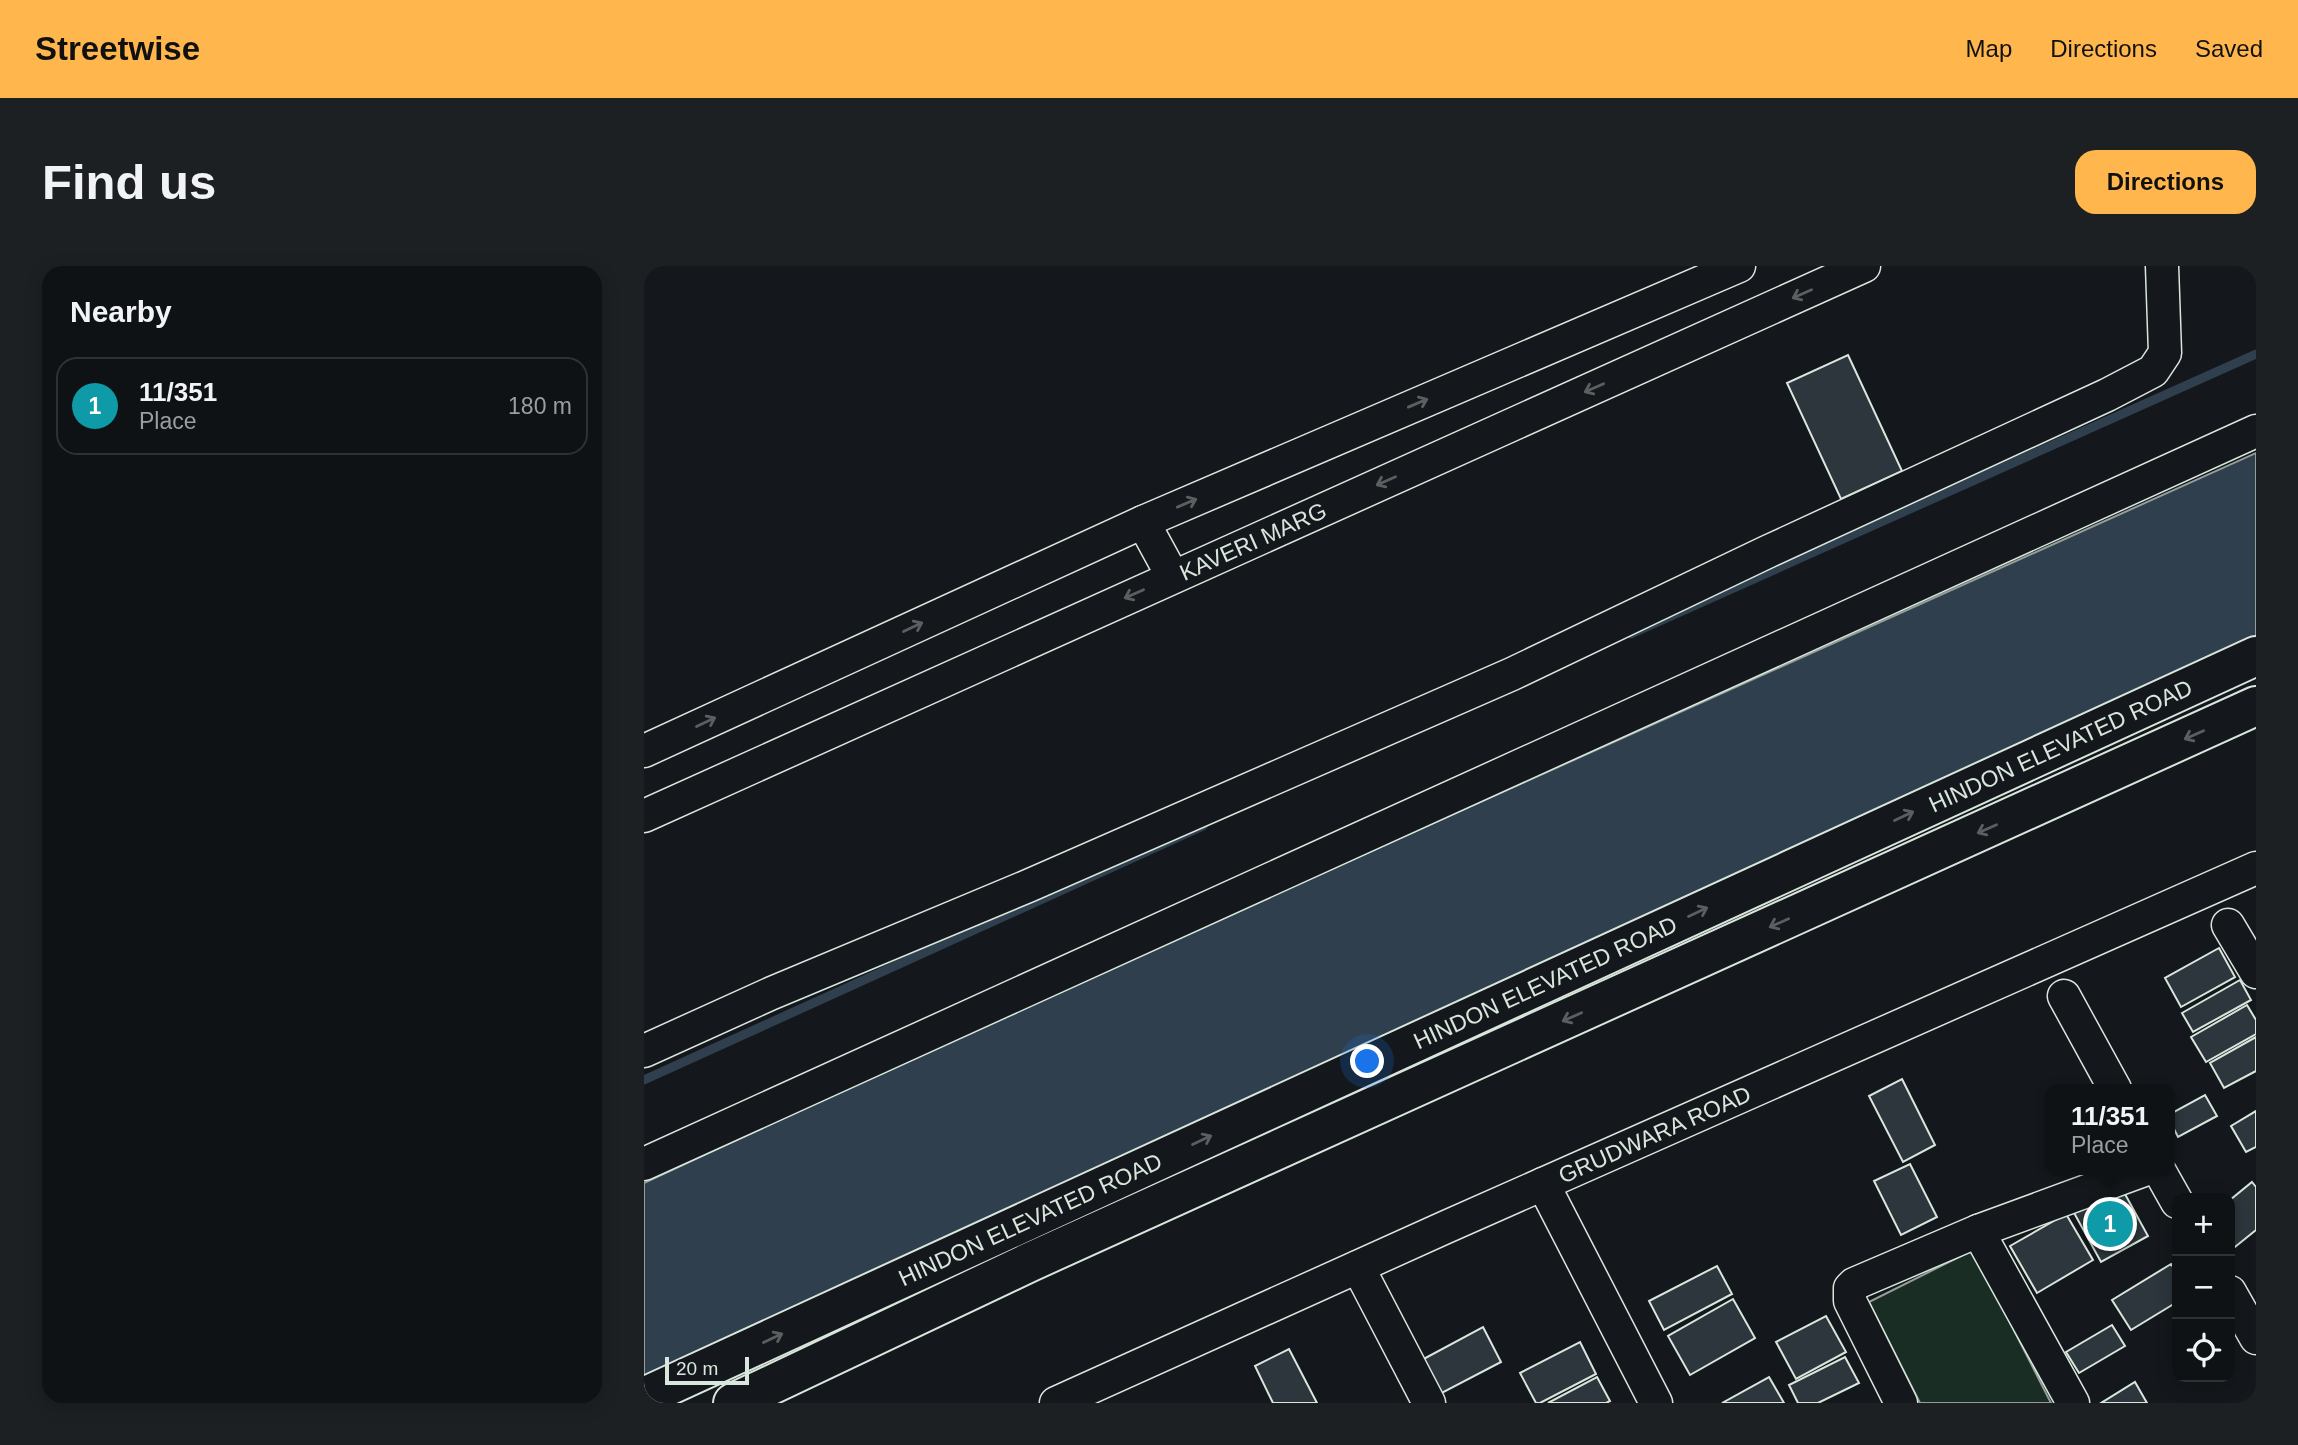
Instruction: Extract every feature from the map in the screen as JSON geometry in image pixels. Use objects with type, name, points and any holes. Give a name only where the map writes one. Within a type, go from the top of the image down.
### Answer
[{"type":"highway","name":"HINDON ELEVATED ROAD","points":[[644,1397],[2256,656]]},
{"type":"highway","name":"HINDON ELEVATED ROAD","points":[[733,1403],[1030,1262],[2256,706]]},
{"type":"street","points":[[644,751],[1143,522],[1739,266]]},
{"type":"street","name":"KAVERI MARG","points":[[645,813],[1864,266]]},
{"type":"street","points":[[644,1051],[772,993],[1028,886],[1512,674],[1754,557],[2107,395],[2153,371],[2165,353],[2162,266]]},
{"type":"street","points":[[644,1164],[2256,431]]},
{"type":"street","points":[[1143,522],[1172,577]]},
{"type":"street","name":"GRUDWARA ROAD","points":[[1056,1403],[2256,868]]},
{"type":"street","points":[[2228,925],[2256,972]]},
{"type":"street","points":[[2064,996],[2112,1084]]},
{"type":"street","points":[[1901,1403],[1850,1301],[1850,1289],[1854,1284],[1978,1231],[2130,1175]]},
{"type":"street","points":[[2162,1175],[2172,1193]]},
{"type":"street","points":[[1543,1184],[1656,1403]]},
{"type":"street","points":[[1978,1231],[2073,1403]]},
{"type":"street","points":[[1358,1267],[1429,1403]]},
{"type":"street","points":[[2235,1301],[2256,1338]]},
{"type":"green space","points":[[1973,1250],[2051,1403],[1920,1403],[1869,1302]]},
{"type":"water","points":[[2256,453],[2256,648],[644,1387],[644,1183],[945,1043]]},
{"type":"building","points":[[1848,355],[1902,471],[1841,499],[1787,383]]},
{"type":"building","points":[[2219,948],[2235,977],[2181,1007],[2165,978]]},
{"type":"building","points":[[2240,980],[2251,1000],[2193,1032],[2182,1013]]},
{"type":"building","points":[[2247,1005],[2256,1020],[2256,1034],[2206,1062],[2191,1037]]},
{"type":"building","points":[[2256,1037],[2256,1071],[2224,1088],[2210,1063]]},
{"type":"building","points":[[1902,1079],[1935,1145],[1903,1162],[1869,1096]]},
{"type":"building","points":[[2205,1095],[2217,1116],[2178,1137],[2175,1131],[2175,1111]]},
{"type":"building","points":[[2256,1111],[2256,1147],[2246,1152],[2231,1126]]},
{"type":"building","points":[[1910,1164],[1937,1217],[1901,1235],[1874,1181]]},
{"type":"building","points":[[2252,1182],[2256,1187],[2256,1230],[2235,1247],[2235,1196]]},
{"type":"building","points":[[2120,1185],[2148,1236],[2101,1262],[2073,1211]]},
{"type":"building","points":[[2066,1214],[2093,1260],[2037,1293],[2010,1246]]},
{"type":"building","points":[[1717,1266],[1732,1294],[1664,1330],[1649,1301]]},
{"type":"building","points":[[2172,1266],[2172,1305],[2131,1330],[2112,1300]]},
{"type":"building","points":[[1733,1299],[1755,1338],[1690,1375],[1668,1336]]},
{"type":"building","points":[[1826,1316],[1846,1352],[1796,1379],[1776,1342]]},
{"type":"building","points":[[2112,1325],[2125,1346],[2079,1373],[2066,1352]]},
{"type":"building","points":[[1483,1327],[1501,1362],[1436,1396],[1418,1362]]},
{"type":"building","points":[[1580,1342],[1596,1374],[1536,1403],[1520,1373]]},
{"type":"building","points":[[1289,1349],[1317,1403],[1273,1403],[1255,1366]]},
{"type":"building","points":[[1845,1357],[1859,1383],[1818,1403],[1798,1403],[1789,1385]]},
{"type":"building","points":[[1597,1377],[1610,1401],[1548,1403]]},
{"type":"building","points":[[1769,1377],[1784,1403],[1722,1403]]},
{"type":"building","points":[[2135,1382],[2147,1403],[2101,1403]]},
{"type":"waterway","points":[[1631,634],[2256,354]]},
{"type":"waterway","points":[[644,1080],[1203,826]]},
{"type":"place","name":"11/351","points":[[2110,1224]]}]
